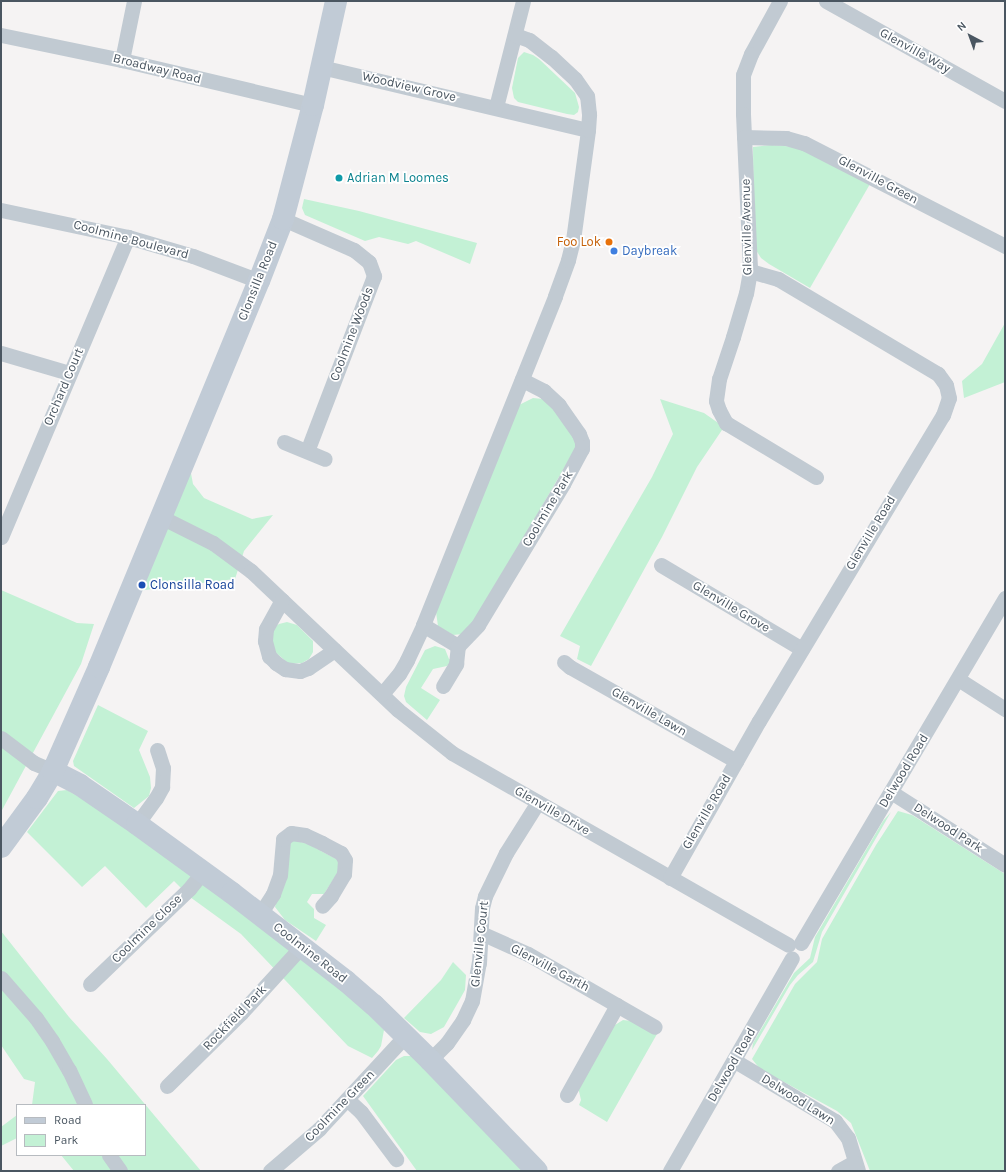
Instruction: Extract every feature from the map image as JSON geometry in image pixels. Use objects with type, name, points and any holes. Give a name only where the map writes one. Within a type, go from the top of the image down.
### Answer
[{"type":"street","points":[[122,60],[134,1]]},
{"type":"street","name":"Clonsilla Road","points":[[1,846],[37,798],[53,771],[99,667],[259,281],[283,219],[312,105],[336,1]]},
{"type":"street","points":[[496,107],[523,1]]},
{"type":"street","name":"Glenville Avenue","points":[[780,1],[745,66],[742,87],[750,271],[746,293],[716,390],[719,410],[726,423],[816,477]]},
{"type":"street","name":"Glenville Way","points":[[826,1],[1005,101]]},
{"type":"street","name":"Broadway Road","points":[[1,35],[122,60],[312,105]]},
{"type":"street","points":[[382,694],[399,674],[408,660],[423,625],[522,380],[568,260],[577,215],[588,130],[589,104],[585,90],[563,67],[529,40],[515,35]]},
{"type":"street","name":"Woodview Grove","points":[[321,67],[496,107],[588,130]]},
{"type":"street","name":"Glenville Green","points":[[744,137],[786,138],[804,143],[1005,246]]},
{"type":"street","name":"Coolmine Boulevard","points":[[1,210],[128,237],[193,256],[259,281]]},
{"type":"street","name":"Coolmine Woods","points":[[283,219],[354,250],[369,262],[374,276],[371,288],[307,452]]},
{"type":"street","name":"Orchard Court","points":[[1,537],[128,237]]},
{"type":"street","name":"Glenville Road","points":[[670,878],[736,761],[802,649],[943,415],[949,398],[946,386],[938,374],[778,279],[750,271]]},
{"type":"street","points":[[1,353],[70,372]]},
{"type":"street","name":"Coolmine Park","points":[[458,646],[478,625],[563,484],[582,449],[582,442],[579,434],[559,405],[544,391],[522,380]]},
{"type":"street","points":[[284,442],[325,458]]},
{"type":"street","name":"Glenville Drive","points":[[161,517],[192,532],[225,551],[251,571],[382,694],[412,721],[452,753],[794,949]]},
{"type":"street","name":"Glenville Grove","points":[[661,565],[802,649]]},
{"type":"street","name":"Delwood Road","points":[[670,1171],[735,1061],[794,949],[891,792],[1005,598]]},
{"type":"street","points":[[282,600],[266,629],[265,641],[267,651],[276,663],[292,671],[300,671],[308,668],[335,650]]},
{"type":"street","points":[[423,625],[458,646],[456,664],[443,686]]},
{"type":"street","name":"Glenville Lawn","points":[[564,662],[570,667],[736,761]]},
{"type":"street","points":[[958,679],[1005,709]]},
{"type":"street","points":[[1,738],[34,763],[53,771]]},
{"type":"street","points":[[137,824],[162,787],[163,768],[157,750]]},
{"type":"street","name":"Coolmine Road","points":[[53,771],[81,786],[137,824],[260,914],[352,986],[406,1036],[537,1171]]},
{"type":"street","name":"Delwood Park","points":[[891,792],[1005,865]]},
{"type":"street","name":"Glenville Court","points":[[430,1060],[447,1043],[463,1020],[474,994],[479,963],[482,908],[488,888],[506,853],[538,802]]},
{"type":"street","points":[[260,914],[273,894],[280,875],[283,839],[291,833],[305,835],[322,843],[340,853],[345,860],[344,874],[331,896],[322,906]]},
{"type":"street","name":"Coolmine Close","points":[[90,984],[189,889],[203,872]]},
{"type":"street","name":"Glenville Garth","points":[[481,933],[528,954],[654,1027]]},
{"type":"street","name":"Rockfield Park","points":[[167,1086],[241,1013],[301,947]]},
{"type":"street","points":[[1,978],[36,1018],[52,1041],[69,1070],[84,1104]]},
{"type":"street","points":[[567,1095],[617,1006]]},
{"type":"street","name":"Coolmine Green","points":[[270,1171],[319,1129],[406,1036]]},
{"type":"street","name":"Delwood Lawn","points":[[735,1061],[835,1121],[848,1138],[856,1167]]},
{"type":"street","points":[[347,1099],[367,1120],[396,1159]]},
{"type":"street","points":[[110,1156],[120,1171]]},
{"type":"street","points":[[838,1171],[856,1167]]},
{"type":"green space","points":[[524,52],[539,59],[575,93],[579,107],[578,112],[574,115],[567,114],[518,102],[514,98],[512,88],[518,58]]},
{"type":"green space","points":[[771,145],[797,147],[870,184],[810,288],[769,264],[761,258],[754,247],[753,147]]},
{"type":"green space","points":[[304,199],[359,211],[477,243],[470,264],[416,241],[408,244],[379,237],[365,241],[305,215],[302,208]]},
{"type":"green space","points":[[1005,323],[1005,382],[964,398],[962,381],[982,364]]},
{"type":"green space","points":[[533,398],[543,399],[551,405],[571,433],[577,446],[479,614],[463,634],[453,635],[438,626],[436,612],[519,405]]},
{"type":"green space","points":[[660,399],[704,413],[724,427],[697,467],[662,537],[591,666],[577,659],[580,646],[560,636],[652,477],[673,434]]},
{"type":"green space","points":[[190,468],[193,484],[204,498],[252,519],[273,515],[244,551],[235,579],[137,591]]},
{"type":"green space","points":[[1,590],[77,623],[94,624],[81,664],[1,812]]},
{"type":"green space","points":[[287,622],[297,625],[313,641],[313,652],[309,659],[302,663],[289,664],[274,651],[270,645],[273,628],[279,624]]},
{"type":"green space","points":[[435,646],[445,649],[449,659],[452,660],[447,666],[433,669],[421,688],[440,700],[427,720],[406,702],[404,696],[406,687],[425,650]]},
{"type":"green space","points":[[98,705],[148,731],[139,750],[150,777],[151,788],[149,796],[134,808],[74,766],[73,761]]},
{"type":"green space","points":[[67,790],[119,820],[225,895],[348,993],[384,1030],[381,1046],[372,1058],[348,1046],[241,934],[190,897],[174,881],[146,908],[105,866],[82,887],[27,832],[58,791]]},
{"type":"green space","points":[[898,811],[912,815],[1005,874],[1005,1171],[870,1171],[851,1123],[837,1111],[760,1069],[752,1059],[795,984],[817,962],[822,939],[876,845]]},
{"type":"green space","points":[[891,812],[822,932],[813,962],[798,975],[790,985],[752,1050],[753,1043],[794,973],[810,958],[815,937],[883,821]]},
{"type":"green space","points":[[294,840],[308,844],[338,860],[338,872],[324,894],[312,894],[307,902],[314,909],[314,918],[326,925],[316,941],[285,920],[275,907],[289,844]]},
{"type":"green space","points":[[1,931],[69,1017],[145,1104],[32,1104],[35,1082],[24,1079],[1,1045]]},
{"type":"green space","points":[[453,962],[466,975],[465,990],[444,1027],[431,1034],[420,1032],[404,1018],[441,980]]},
{"type":"green space","points":[[623,1020],[631,1021],[657,1034],[607,1122],[579,1105],[581,1100],[578,1087],[610,1031],[615,1025]]},
{"type":"green space","points":[[404,1056],[414,1056],[527,1171],[417,1171],[363,1096],[396,1060]]},
{"type":"green space","points":[[146,1105],[201,1171],[74,1171],[62,1156],[146,1156]]},
{"type":"green space","points":[[16,1116],[16,1138],[1,1146],[1,1127]]},
{"type":"place","name":"Adrian M Loomes","points":[[339,178]]},
{"type":"place","name":"Foo Lok","points":[[609,242]]},
{"type":"place","name":"Daybreak","points":[[614,251]]},
{"type":"place","name":"Clonsilla Road","points":[[142,585]]}]
